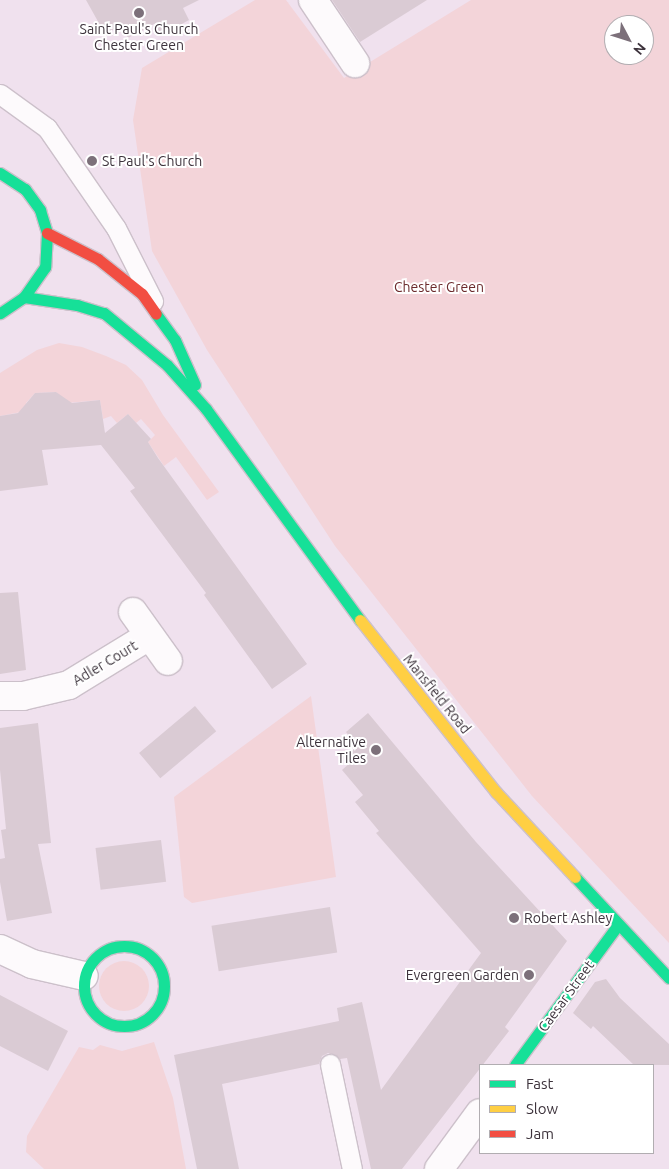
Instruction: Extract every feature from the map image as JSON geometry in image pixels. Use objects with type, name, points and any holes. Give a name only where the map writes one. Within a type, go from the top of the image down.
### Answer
[{"type":"street","points":[[313,0],[355,63]]},
{"type":"street","points":[[0,173],[25,188],[40,210],[47,233],[45,267],[24,297],[0,313]]},
{"type":"street","name":"Mansfield Road","points":[[47,233],[98,259],[142,294],[175,340],[206,409]]},
{"type":"street","name":"Mansfield Road","points":[[24,297],[77,305],[104,313],[167,365],[206,409],[375,640],[496,792],[617,926],[669,978]]},
{"type":"street","name":"Adler Court","points":[[133,612],[168,661]]},
{"type":"street","name":"Adler Court","points":[[0,696],[22,696],[70,685],[149,636]]},
{"type":"street","name":"Caesar Street","points":[[516,1064],[617,926]]},
{"type":"street","points":[[120,946],[133,947],[155,962],[164,981],[165,993],[150,1017],[134,1025],[122,1027],[104,1020],[91,1010],[84,996],[84,976],[96,956],[106,950],[120,946]]},
{"type":"street","points":[[0,949],[32,964],[84,976]]},
{"type":"street","points":[[439,1169],[479,1114]]},
{"type":"lane","points":[[0,94],[47,128],[116,228],[146,283],[160,317]]},
{"type":"lane","points":[[330,1064],[352,1169]]},
{"type":"green space","name":"Chester Green","points":[[255,0],[286,0],[344,78],[471,0],[669,0],[669,943],[532,796],[335,546],[207,350],[152,251],[133,120],[142,68]]},
{"type":"green space","points":[[59,343],[82,347],[126,365],[142,380],[163,415],[219,492],[207,500],[176,457],[164,466],[148,442],[155,435],[141,419],[136,423],[128,414],[117,423],[111,416],[103,419],[100,400],[67,403],[56,392],[35,393],[26,403],[26,411],[0,416],[0,373],[37,350]]},
{"type":"green space","points":[[311,696],[336,877],[192,903],[184,897],[174,797]]},
{"type":"green space","points":[[119,961],[129,961],[142,968],[149,981],[149,991],[142,1004],[129,1011],[119,1011],[110,1007],[103,1000],[99,991],[99,981],[103,972],[110,965]]},
{"type":"green space","points":[[154,1042],[173,1098],[186,1169],[44,1169],[26,1152],[27,1136],[79,1047],[93,1050],[100,1045],[122,1051]]},
{"type":"building","name":"Saint Paul's Church Chester Green","points":[[86,0],[199,0],[183,8],[189,20],[160,36],[154,24],[128,38],[122,25],[105,34]]},
{"type":"building","points":[[332,0],[427,0],[360,42]]},
{"type":"building","points":[[56,392],[72,403],[100,400],[105,433],[128,414],[151,439],[148,442],[158,458],[307,664],[272,689],[204,595],[206,593],[130,491],[135,488],[101,445],[42,450],[48,485],[0,491],[0,416],[18,413],[35,393]]},
{"type":"building","points":[[18,592],[26,670],[0,674],[0,593]]},
{"type":"building","points":[[195,706],[216,731],[160,778],[139,753]]},
{"type":"building","points":[[368,713],[476,842],[567,941],[505,1027],[509,1031],[483,1064],[479,1064],[479,1070],[402,1169],[371,1169],[347,1058],[340,1059],[328,1053],[322,1056],[319,1064],[222,1084],[239,1169],[197,1169],[174,1055],[339,1021],[337,1008],[362,1002],[381,1090],[481,953],[376,833],[379,831],[355,802],[363,795],[342,770],[352,761],[347,755],[358,746],[346,732]]},
{"type":"building","points":[[38,723],[51,843],[38,844],[52,913],[7,921],[0,882],[0,859],[5,858],[1,830],[6,829],[0,770],[0,728]]},
{"type":"building","points":[[161,840],[166,882],[101,890],[95,848]]},
{"type":"building","points":[[330,907],[337,952],[219,971],[211,926]]},
{"type":"building","points":[[606,979],[620,998],[669,1044],[669,1065],[633,1064],[593,1026],[591,1029],[573,1013],[595,982]]},
{"type":"building","points":[[0,995],[68,1031],[48,1071],[0,1046]]},
{"type":"traffic: fast","points":[[0,173],[25,189],[40,210],[47,233],[45,267],[24,297],[0,313]]},
{"type":"traffic: fast","points":[[24,297],[77,305],[104,313],[167,365],[206,409],[360,620]]},
{"type":"traffic: fast","points":[[156,314],[175,340],[195,385]]},
{"type":"traffic: fast","points":[[575,877],[669,978]]},
{"type":"traffic: fast","points":[[516,1064],[617,926]]},
{"type":"traffic: fast","points":[[116,946],[132,946],[146,953],[157,964],[164,978],[164,986],[164,994],[161,1001],[146,1019],[132,1026],[116,1026],[102,1019],[91,1008],[84,994],[84,978],[91,964],[102,953],[116,946]]},
{"type":"traffic: slow","points":[[360,620],[496,792],[575,877]]},
{"type":"traffic: jam","points":[[47,233],[98,259],[142,294],[156,314]]},
{"type":"place","name":"Saint Paul's Church Chester Green","points":[[139,13]]},
{"type":"place","name":"St Paul's Church","points":[[92,161]]},
{"type":"place","name":"Alternative Tiles","points":[[376,750]]},
{"type":"place","name":"Robert Ashley","points":[[514,918]]},
{"type":"place","name":"Evergreen Garden","points":[[529,975]]}]
